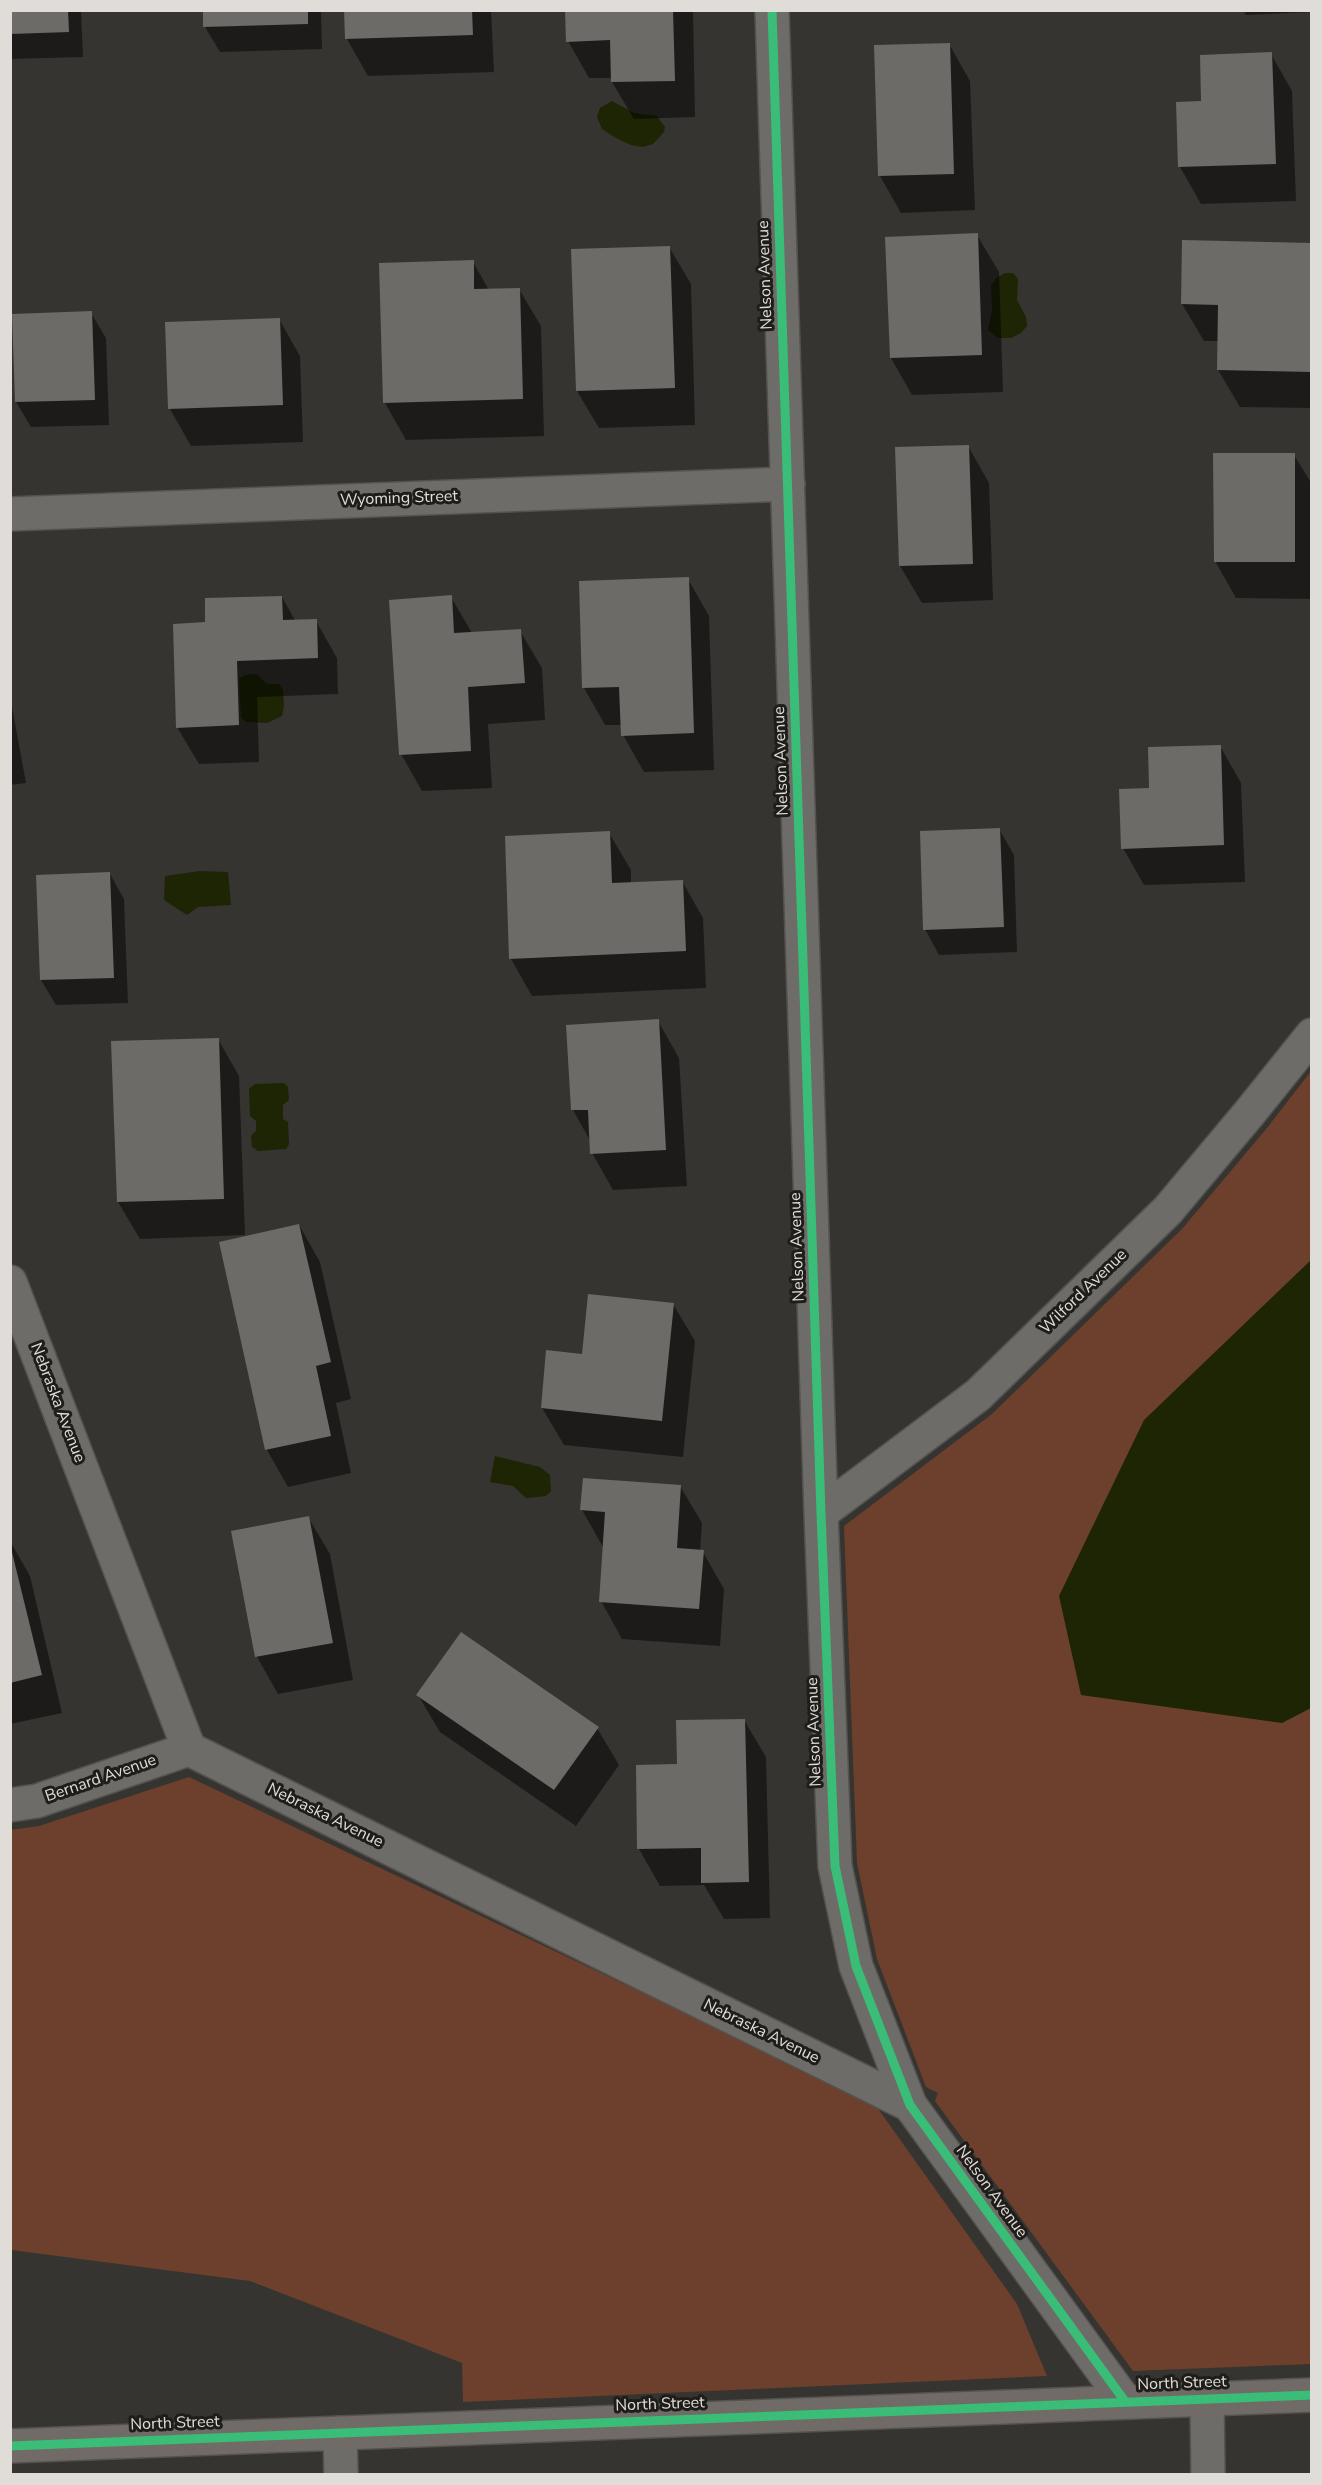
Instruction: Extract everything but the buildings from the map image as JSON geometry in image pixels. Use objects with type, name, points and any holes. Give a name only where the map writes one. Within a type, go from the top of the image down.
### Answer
[{"type":"street","name":"Nelson Avenue","points":[[772,10],[821,1514],[835,1866],[856,1966],[910,2105],[1124,2400]]},
{"type":"street","name":"Wyoming Street","points":[[10,514],[788,484]]},
{"type":"street","name":"Wilford Avenue","points":[[821,1514],[986,1387],[1168,1210],[1311,1035]]},
{"type":"street","name":"Nebraska Avenue","points":[[10,1282],[189,1749],[910,2105]]},
{"type":"street","name":"Bernard Avenue","points":[[10,1805],[37,1801],[189,1749]]},
{"type":"street","name":"North Street","points":[[10,2446],[1124,2400],[1311,2395]]},
{"type":"street","points":[[1207,2398],[1208,2475]]},
{"type":"street","points":[[340,2433],[341,2475]]},
{"type":"shaded area","points":[[612,101],[634,113],[657,116],[665,127],[664,132],[653,144],[643,147],[631,145],[616,138],[602,129],[597,117],[600,108]]},
{"type":"shaded area","points":[[1005,273],[1013,273],[1018,279],[1017,300],[1026,317],[1027,326],[1021,333],[1011,338],[998,338],[988,330],[992,311],[991,286],[996,278]]},
{"type":"shaded area","points":[[257,674],[267,684],[279,684],[283,690],[282,716],[267,723],[246,722],[241,717],[239,679],[245,675]]},
{"type":"shaded area","points":[[200,871],[228,872],[231,905],[198,907],[187,915],[164,900],[165,876]]},
{"type":"shaded area","points":[[1311,1071],[1311,2364],[1133,2371],[935,2101],[938,2093],[926,2087],[877,1959],[857,1863],[844,1526],[992,1414],[1182,1229],[1267,1128]]},
{"type":"shaded area","points":[[284,1083],[288,1087],[289,1100],[283,1105],[283,1119],[288,1122],[289,1144],[286,1149],[258,1151],[252,1147],[251,1136],[256,1131],[256,1121],[250,1116],[249,1089],[255,1084]]},
{"type":"shaded area","points":[[1311,1260],[1311,1708],[1282,1723],[1081,1695],[1059,1596],[1144,1420]]},
{"type":"shaded area","points":[[495,1456],[540,1467],[550,1475],[551,1491],[546,1496],[526,1498],[513,1486],[490,1482]]},
{"type":"shaded area","points":[[189,1777],[874,2103],[1017,2304],[1047,2376],[463,2402],[462,2363],[250,2281],[11,2250],[10,1830],[39,1826]]},
{"type":"cycle path","points":[[772,10],[821,1513],[835,1866],[856,1966],[910,2105],[1124,2400]]},
{"type":"cycle path","points":[[10,2446],[1312,2395]]}]
